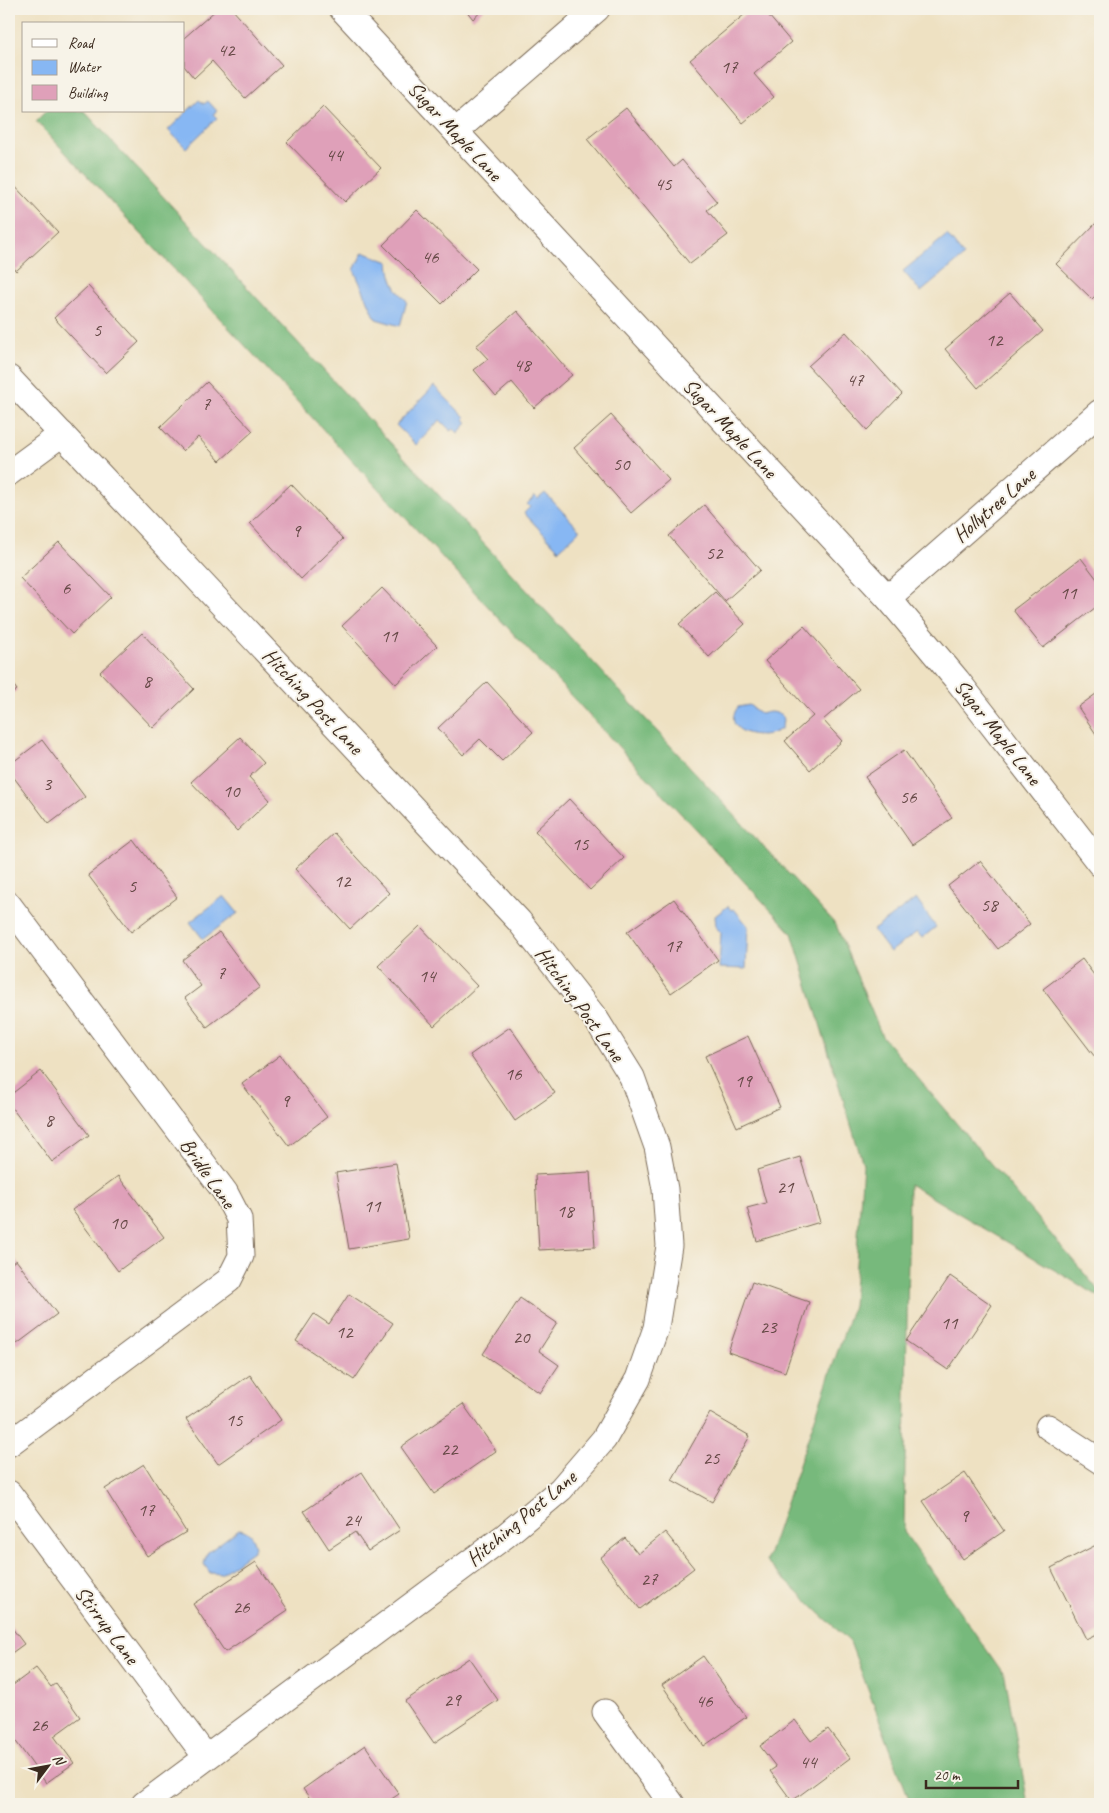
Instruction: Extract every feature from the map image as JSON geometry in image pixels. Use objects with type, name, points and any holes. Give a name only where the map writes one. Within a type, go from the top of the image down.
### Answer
[{"type":"street","name":"Sugar Maple Lane","points":[[342,9],[888,598],[957,680],[1100,864]]},
{"type":"street","points":[[456,131],[597,9]]},
{"type":"street","name":"Hitching Post Lane","points":[[9,378],[519,921],[596,1019],[632,1077],[657,1147],[665,1189],[669,1246],[656,1328],[638,1379],[604,1440],[561,1489],[505,1536],[144,1804]]},
{"type":"street","name":"Hollytree Lane","points":[[888,598],[1100,412]]},
{"type":"street","points":[[9,474],[62,434]]},
{"type":"street","name":"Bridle Lane","points":[[9,905],[225,1192],[239,1219],[241,1256],[229,1280],[9,1444]]},
{"type":"street","points":[[1048,1428],[1100,1461]]},
{"type":"street","name":"Stirrup Lane","points":[[9,1493],[206,1757]]},
{"type":"street","points":[[605,1712],[672,1804]]},
{"type":"green space","points":[[45,112],[85,112],[836,925],[882,1036],[1100,1292],[1100,1297],[909,1184],[904,1532],[1005,1676],[1028,1804],[911,1804],[850,1642],[766,1562],[853,1306],[863,1164],[792,933],[36,121]]},
{"type":"water","points":[[199,100],[204,104],[208,101],[217,111],[213,114],[217,118],[186,148],[168,130]]},
{"type":"water","points":[[947,235],[964,256],[921,292],[903,271]]},
{"type":"water","points":[[363,252],[389,262],[394,284],[407,301],[400,326],[376,319],[354,270]]},
{"type":"water","points":[[434,386],[465,417],[464,419],[467,423],[458,433],[454,429],[451,431],[440,420],[416,445],[396,425]]},
{"type":"water","points":[[545,493],[580,530],[559,550],[524,513],[530,507],[527,504],[535,496],[538,499]]},
{"type":"water","points":[[749,705],[761,714],[770,712],[778,714],[783,718],[782,728],[765,735],[746,733],[739,729],[734,723],[734,716],[738,707]]},
{"type":"water","points":[[224,896],[238,913],[203,939],[190,922]]},
{"type":"water","points":[[916,899],[936,927],[922,938],[917,932],[890,952],[873,930]]},
{"type":"water","points":[[728,906],[731,910],[734,909],[748,926],[746,969],[719,968],[721,933],[716,927],[715,916]]},
{"type":"water","points":[[239,1529],[248,1532],[252,1537],[255,1547],[253,1551],[221,1574],[210,1573],[204,1564],[207,1553]]},
{"type":"building","points":[[217,9],[232,9],[282,65],[245,98],[212,61],[194,78],[185,67],[185,37]]},
{"type":"building","points":[[465,9],[484,9],[473,19]]},
{"type":"building","points":[[751,9],[763,9],[791,42],[754,74],[774,97],[743,123],[690,60]]},
{"type":"building","points":[[323,107],[381,168],[345,202],[287,142]]},
{"type":"building","points":[[626,108],[674,167],[682,160],[717,202],[707,210],[728,235],[690,264],[587,139]]},
{"type":"building","points":[[9,180],[58,232],[16,271],[9,263]]},
{"type":"building","points":[[417,210],[477,269],[442,304],[383,245]]},
{"type":"building","points":[[1100,219],[1100,291],[1092,299],[1056,264]]},
{"type":"building","points":[[88,286],[139,342],[106,373],[54,318]]},
{"type":"building","points":[[1010,293],[1043,331],[978,388],[945,349]]},
{"type":"building","points":[[517,311],[572,375],[534,408],[512,382],[496,396],[474,370],[488,359],[476,346]]},
{"type":"building","points":[[846,332],[902,394],[867,430],[808,366]]},
{"type":"building","points":[[207,382],[253,431],[220,461],[198,437],[183,451],[160,427]]},
{"type":"building","points":[[611,415],[669,480],[631,513],[574,448]]},
{"type":"building","points":[[291,484],[343,539],[301,579],[250,523]]},
{"type":"building","points":[[704,505],[760,570],[725,601],[669,536]]},
{"type":"building","points":[[59,542],[111,597],[72,634],[20,578]]},
{"type":"building","points":[[1081,558],[1100,583],[1100,604],[1043,648],[1013,610]]},
{"type":"building","points":[[382,588],[437,646],[396,684],[342,626]]},
{"type":"building","points":[[715,592],[745,624],[709,657],[679,624]]},
{"type":"building","points":[[804,626],[859,689],[823,720],[842,741],[810,770],[785,741],[813,716],[765,661]]},
{"type":"building","points":[[142,633],[194,689],[153,728],[100,672]]},
{"type":"building","points":[[9,679],[17,690],[9,696]]},
{"type":"building","points":[[487,682],[533,732],[502,761],[480,739],[463,755],[438,728]]},
{"type":"building","points":[[1100,691],[1100,740],[1078,707]]},
{"type":"building","points":[[240,737],[264,763],[249,777],[270,800],[237,831],[191,782]]},
{"type":"building","points":[[42,740],[85,797],[49,824],[9,771],[9,765]]},
{"type":"building","points":[[904,750],[952,818],[912,845],[865,777]]},
{"type":"building","points":[[569,799],[624,858],[590,890],[535,831]]},
{"type":"building","points":[[334,833],[389,893],[350,929],[295,869]]},
{"type":"building","points":[[134,840],[177,897],[131,932],[88,875]]},
{"type":"building","points":[[980,861],[1030,924],[998,949],[948,886]]},
{"type":"building","points":[[674,899],[718,960],[671,993],[627,932]]},
{"type":"building","points":[[420,926],[477,986],[434,1026],[378,966]]},
{"type":"building","points":[[219,932],[260,987],[207,1027],[185,998],[201,986],[182,960]]},
{"type":"building","points":[[1082,959],[1100,983],[1100,1053],[1095,1057],[1043,989]]},
{"type":"building","points":[[510,1027],[555,1093],[515,1121],[470,1055]]},
{"type":"building","points":[[748,1036],[780,1107],[737,1127],[705,1056]]},
{"type":"building","points":[[280,1055],[327,1117],[289,1146],[242,1084]]},
{"type":"building","points":[[41,1071],[89,1135],[52,1162],[9,1104],[9,1096]]},
{"type":"building","points":[[800,1157],[820,1222],[757,1241],[747,1208],[766,1203],[757,1170]]},
{"type":"building","points":[[396,1163],[409,1239],[349,1249],[336,1173]]},
{"type":"building","points":[[590,1172],[595,1247],[539,1250],[535,1175]]},
{"type":"building","points":[[118,1176],[164,1237],[118,1271],[72,1210]]},
{"type":"building","points":[[16,1260],[57,1314],[17,1344],[9,1333],[9,1265]]},
{"type":"building","points":[[950,1276],[992,1305],[948,1370],[906,1341]]},
{"type":"building","points":[[752,1282],[809,1302],[785,1372],[728,1352]]},
{"type":"building","points":[[349,1294],[393,1323],[354,1380],[296,1341],[314,1314],[329,1324]]},
{"type":"building","points":[[520,1298],[557,1323],[539,1351],[559,1365],[540,1393],[483,1354]]},
{"type":"building","points":[[250,1375],[281,1420],[218,1464],[186,1419]]},
{"type":"building","points":[[463,1404],[496,1451],[434,1494],[401,1447]]},
{"type":"building","points":[[710,1413],[750,1436],[712,1502],[672,1480]]},
{"type":"building","points":[[144,1464],[186,1532],[147,1556],[105,1489]]},
{"type":"building","points":[[362,1472],[400,1530],[368,1551],[355,1532],[329,1549],[304,1511]]},
{"type":"building","points":[[965,1473],[1004,1531],[963,1559],[923,1501]]},
{"type":"building","points":[[665,1532],[694,1568],[640,1609],[600,1558],[625,1538],[638,1554]]},
{"type":"building","points":[[1098,1544],[1100,1549],[1100,1632],[1086,1639],[1051,1568]]},
{"type":"building","points":[[256,1562],[288,1610],[225,1652],[193,1604]]},
{"type":"building","points":[[9,1624],[24,1644],[9,1655]]},
{"type":"building","points":[[703,1656],[746,1717],[704,1746],[662,1685]]},
{"type":"building","points":[[469,1658],[498,1700],[434,1743],[405,1701]]},
{"type":"building","points":[[36,1668],[51,1687],[56,1683],[80,1717],[54,1736],[74,1763],[46,1783],[9,1732],[9,1688]]},
{"type":"building","points":[[1100,1678],[1100,1691],[1095,1680]]},
{"type":"building","points":[[795,1720],[811,1741],[828,1729],[850,1758],[792,1801],[770,1771],[776,1767],[760,1746]]},
{"type":"building","points":[[365,1745],[399,1794],[384,1804],[314,1804],[303,1789]]}]
